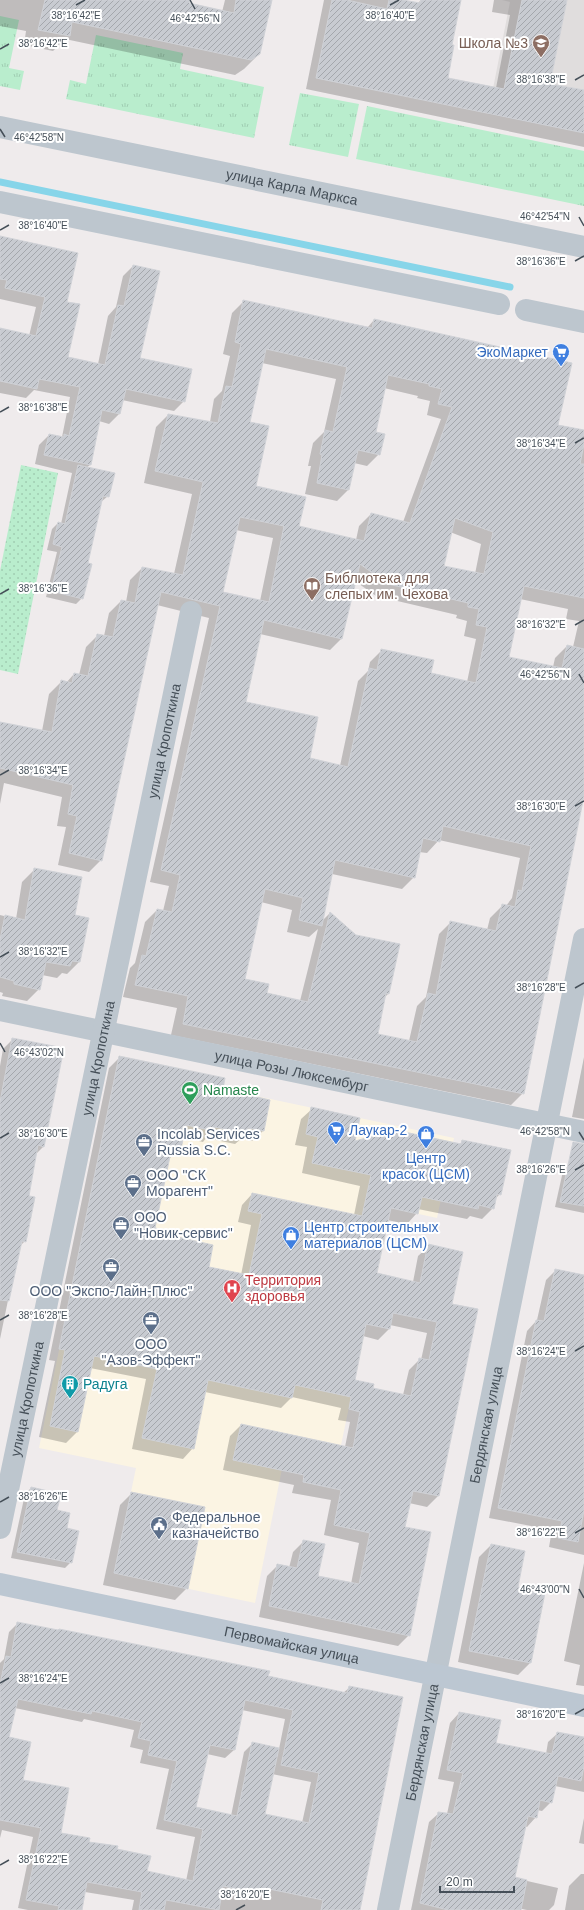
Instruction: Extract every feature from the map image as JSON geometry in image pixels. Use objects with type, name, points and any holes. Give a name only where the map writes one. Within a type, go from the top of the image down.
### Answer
[{"type":"street","name":"улица Карла Маркса","points":[[0,127],[584,247]]},
{"type":"street","points":[[0,202],[499,304]]},
{"type":"street","points":[[526,310],[584,322]]},
{"type":"street","name":"улица Кропоткина","points":[[0,1528],[191,612]]},
{"type":"street","name":"Бердянская улица","points":[[388,1910],[584,939]]},
{"type":"street","name":"улица Розы Люксембург","points":[[0,1010],[584,1132]]},
{"type":"street","name":"Первомайская улица","points":[[0,1584],[584,1706]]},
{"type":"shaded area","name":"Школа №3","points":[[502,0],[584,0],[584,133],[488,114],[510,2]]},
{"type":"shaded area","points":[[119,1056],[225,1078],[223,1089],[454,1138],[437,1218],[391,1208],[337,1464],[285,1454],[255,1603],[114,1573],[136,1468],[39,1448]]},
{"type":"green space","points":[[0,16],[19,20],[9,68],[24,71],[20,90],[0,86]]},
{"type":"green space","points":[[96,35],[183,53],[180,69],[264,87],[254,138],[66,99],[70,80],[86,84]]},
{"type":"green space","points":[[300,93],[359,104],[348,157],[289,145]]},
{"type":"green space","points":[[367,106],[584,151],[584,206],[356,159]]},
{"type":"green space","points":[[21,465],[58,473],[18,674],[0,670],[0,571]]},
{"type":"building","points":[[45,0],[190,0],[189,3],[234,13],[236,0],[272,0],[260,54],[251,60],[72,22],[70,36],[38,30]]},
{"type":"building","points":[[332,0],[347,0],[387,9],[389,0],[403,0],[420,3],[421,0],[461,0],[452,45],[454,45],[448,78],[504,89],[522,0],[567,0],[550,84],[584,90],[584,133],[316,78]]},
{"type":"building","points":[[0,236],[78,253],[67,302],[80,304],[68,357],[105,365],[118,305],[124,306],[133,265],[160,271],[140,358],[192,369],[185,402],[126,389],[120,414],[102,410],[91,465],[44,455],[49,434],[64,437],[64,434],[69,436],[80,387],[39,379],[37,389],[0,381],[0,328],[36,336],[45,297],[5,288],[7,280],[0,279]]},
{"type":"building","points":[[243,300],[372,328],[374,319],[572,363],[558,425],[584,430],[584,444],[580,464],[584,464],[584,598],[524,586],[509,657],[562,668],[567,645],[584,649],[584,796],[524,1094],[183,1024],[188,996],[135,985],[142,955],[146,956],[157,909],[172,912],[180,875],[161,870],[220,606],[161,592],[102,861],[69,853],[77,816],[68,814],[73,785],[0,768],[0,722],[52,732],[61,680],[72,683],[74,673],[88,676],[97,634],[113,637],[121,600],[135,603],[142,567],[183,575],[203,482],[155,471],[168,414],[218,423],[226,386],[232,387],[241,344],[235,342]],"holes":[[[266,349],[347,367],[333,432],[325,430],[320,454],[322,455],[317,483],[349,490],[358,450],[380,455],[385,434],[376,432],[388,375],[429,384],[429,386],[442,389],[438,404],[452,407],[410,523],[371,513],[364,541],[299,526],[306,497],[256,486],[269,426],[250,422]],[[240,517],[284,526],[269,602],[223,592]],[[455,518],[493,532],[484,574],[444,566]],[[360,564],[388,584],[468,603],[468,607],[479,609],[476,625],[487,627],[476,683],[431,673],[434,660],[381,649],[377,670],[369,668],[348,767],[310,758],[318,717],[246,702],[264,620],[342,639]],[[443,826],[531,846],[522,891],[518,890],[515,907],[502,904],[496,931],[450,921],[436,995],[428,993],[417,1042],[378,1034],[386,993],[389,994],[400,944],[356,935],[330,912],[308,1002],[267,993],[269,984],[245,979],[265,889],[303,898],[299,920],[322,926],[335,860],[415,878],[423,838],[440,842]]]},
{"type":"building","points":[[78,465],[115,473],[109,497],[103,496],[88,563],[92,564],[83,599],[51,591],[62,547],[53,544],[58,522],[65,524]]},
{"type":"building","points":[[34,868],[82,877],[75,915],[89,918],[80,962],[72,961],[70,966],[46,962],[40,990],[14,984],[14,981],[0,977],[0,940],[5,915],[25,920]]},
{"type":"building","points":[[12,1038],[64,1048],[44,1147],[38,1145],[29,1196],[35,1197],[26,1242],[22,1241],[9,1301],[0,1300],[0,1102]]},
{"type":"building","points":[[119,1056],[225,1078],[223,1089],[270,1100],[264,1131],[248,1128],[247,1134],[215,1127],[214,1131],[186,1125],[181,1149],[172,1147],[155,1228],[169,1231],[169,1235],[213,1245],[209,1267],[249,1275],[262,1214],[248,1211],[252,1193],[362,1216],[371,1175],[312,1163],[318,1137],[306,1134],[311,1107],[360,1118],[355,1141],[395,1130],[461,1144],[462,1140],[511,1150],[501,1195],[497,1194],[494,1209],[479,1205],[478,1209],[422,1197],[418,1214],[391,1208],[377,1273],[420,1283],[428,1244],[463,1252],[452,1304],[478,1309],[439,1496],[413,1491],[405,1527],[431,1532],[410,1636],[269,1606],[277,1564],[297,1568],[303,1540],[325,1544],[318,1576],[359,1584],[370,1533],[334,1525],[341,1490],[303,1482],[304,1475],[233,1460],[241,1424],[353,1448],[360,1412],[349,1409],[351,1397],[295,1385],[292,1398],[208,1380],[194,1449],[142,1438],[157,1369],[94,1356],[78,1432],[50,1426],[65,1350],[59,1349]],"holes":[[[393,1313],[437,1322],[429,1360],[419,1358],[411,1396],[373,1388],[374,1384],[355,1380],[366,1324],[390,1329]]]},
{"type":"building","points":[[573,1142],[584,1144],[584,1206],[560,1202]]},
{"type":"building","points":[[555,1269],[584,1275],[584,1510],[578,1542],[558,1538],[562,1521],[498,1508],[536,1320],[544,1321]]},
{"type":"building","points":[[31,1487],[61,1494],[57,1510],[70,1513],[67,1528],[79,1531],[72,1563],[17,1552]]},
{"type":"building","name":"Федеральное казначейство","points":[[131,1492],[205,1507],[188,1589],[114,1573]]},
{"type":"building","points":[[491,1544],[525,1551],[518,1587],[545,1593],[531,1663],[469,1651]]},
{"type":"building","points":[[17,1622],[270,1671],[268,1676],[347,1693],[349,1686],[403,1697],[360,1910],[321,1910],[323,1900],[264,1888],[263,1895],[223,1886],[219,1910],[166,1900],[164,1910],[139,1910],[142,1892],[87,1882],[82,1910],[58,1910],[59,1906],[26,1900],[41,1828],[0,1820],[0,1684],[6,1656],[11,1657]],"holes":[[[18,1699],[91,1714],[92,1711],[142,1722],[138,1738],[151,1741],[148,1755],[177,1761],[164,1820],[203,1829],[193,1881],[147,1871],[151,1856],[117,1849],[118,1846],[89,1842],[90,1838],[61,1833],[69,1788],[23,1780],[31,1742],[9,1737]],[[245,1700],[293,1710],[281,1765],[319,1773],[309,1823],[265,1814],[279,1748],[252,1742],[237,1816],[196,1807],[210,1745],[235,1750]]]},
{"type":"building","points":[[459,1712],[501,1720],[496,1743],[552,1754],[557,1732],[584,1737],[584,1766],[581,1781],[558,1776],[552,1803],[540,1800],[537,1818],[528,1816],[515,1877],[527,1880],[521,1910],[448,1910],[420,1903],[438,1812],[453,1814],[463,1773],[447,1770]]},
{"type":"waterway","points":[[0,182],[510,287]]},
{"type":"place","name":"Школа №3","points":[[541,58]]},
{"type":"place","name":"ЭкоМаркет","points":[[561,367]]},
{"type":"place","name":"Библиотека для слепых им. Чехова","points":[[312,601]]},
{"type":"place","name":"Namaste","points":[[190,1105]]},
{"type":"place","name":"Лаукар-2","points":[[336,1145]]},
{"type":"place","name":"Центр красок (ЦСМ)","points":[[426,1149]]},
{"type":"place","name":"Incolab Services Russia S.C.","points":[[144,1157]]},
{"type":"place","name":"ООО \"СК Морагент\"","points":[[133,1198]]},
{"type":"place","name":"ООО \"Новик-сервис\"","points":[[121,1240]]},
{"type":"place","name":"Центр строительных материалов (ЦСМ)","points":[[291,1250]]},
{"type":"place","name":"ООО \"Экспо-Лайн-Плюс\"","points":[[111,1282]]},
{"type":"place","name":"Территория здоровья","points":[[232,1303]]},
{"type":"place","name":"ООО \"Азов-Эффект\"","points":[[151,1335]]},
{"type":"place","name":"Радуга","points":[[70,1399]]},
{"type":"place","name":"Федеральное казначейство","points":[[159,1540]]}]
